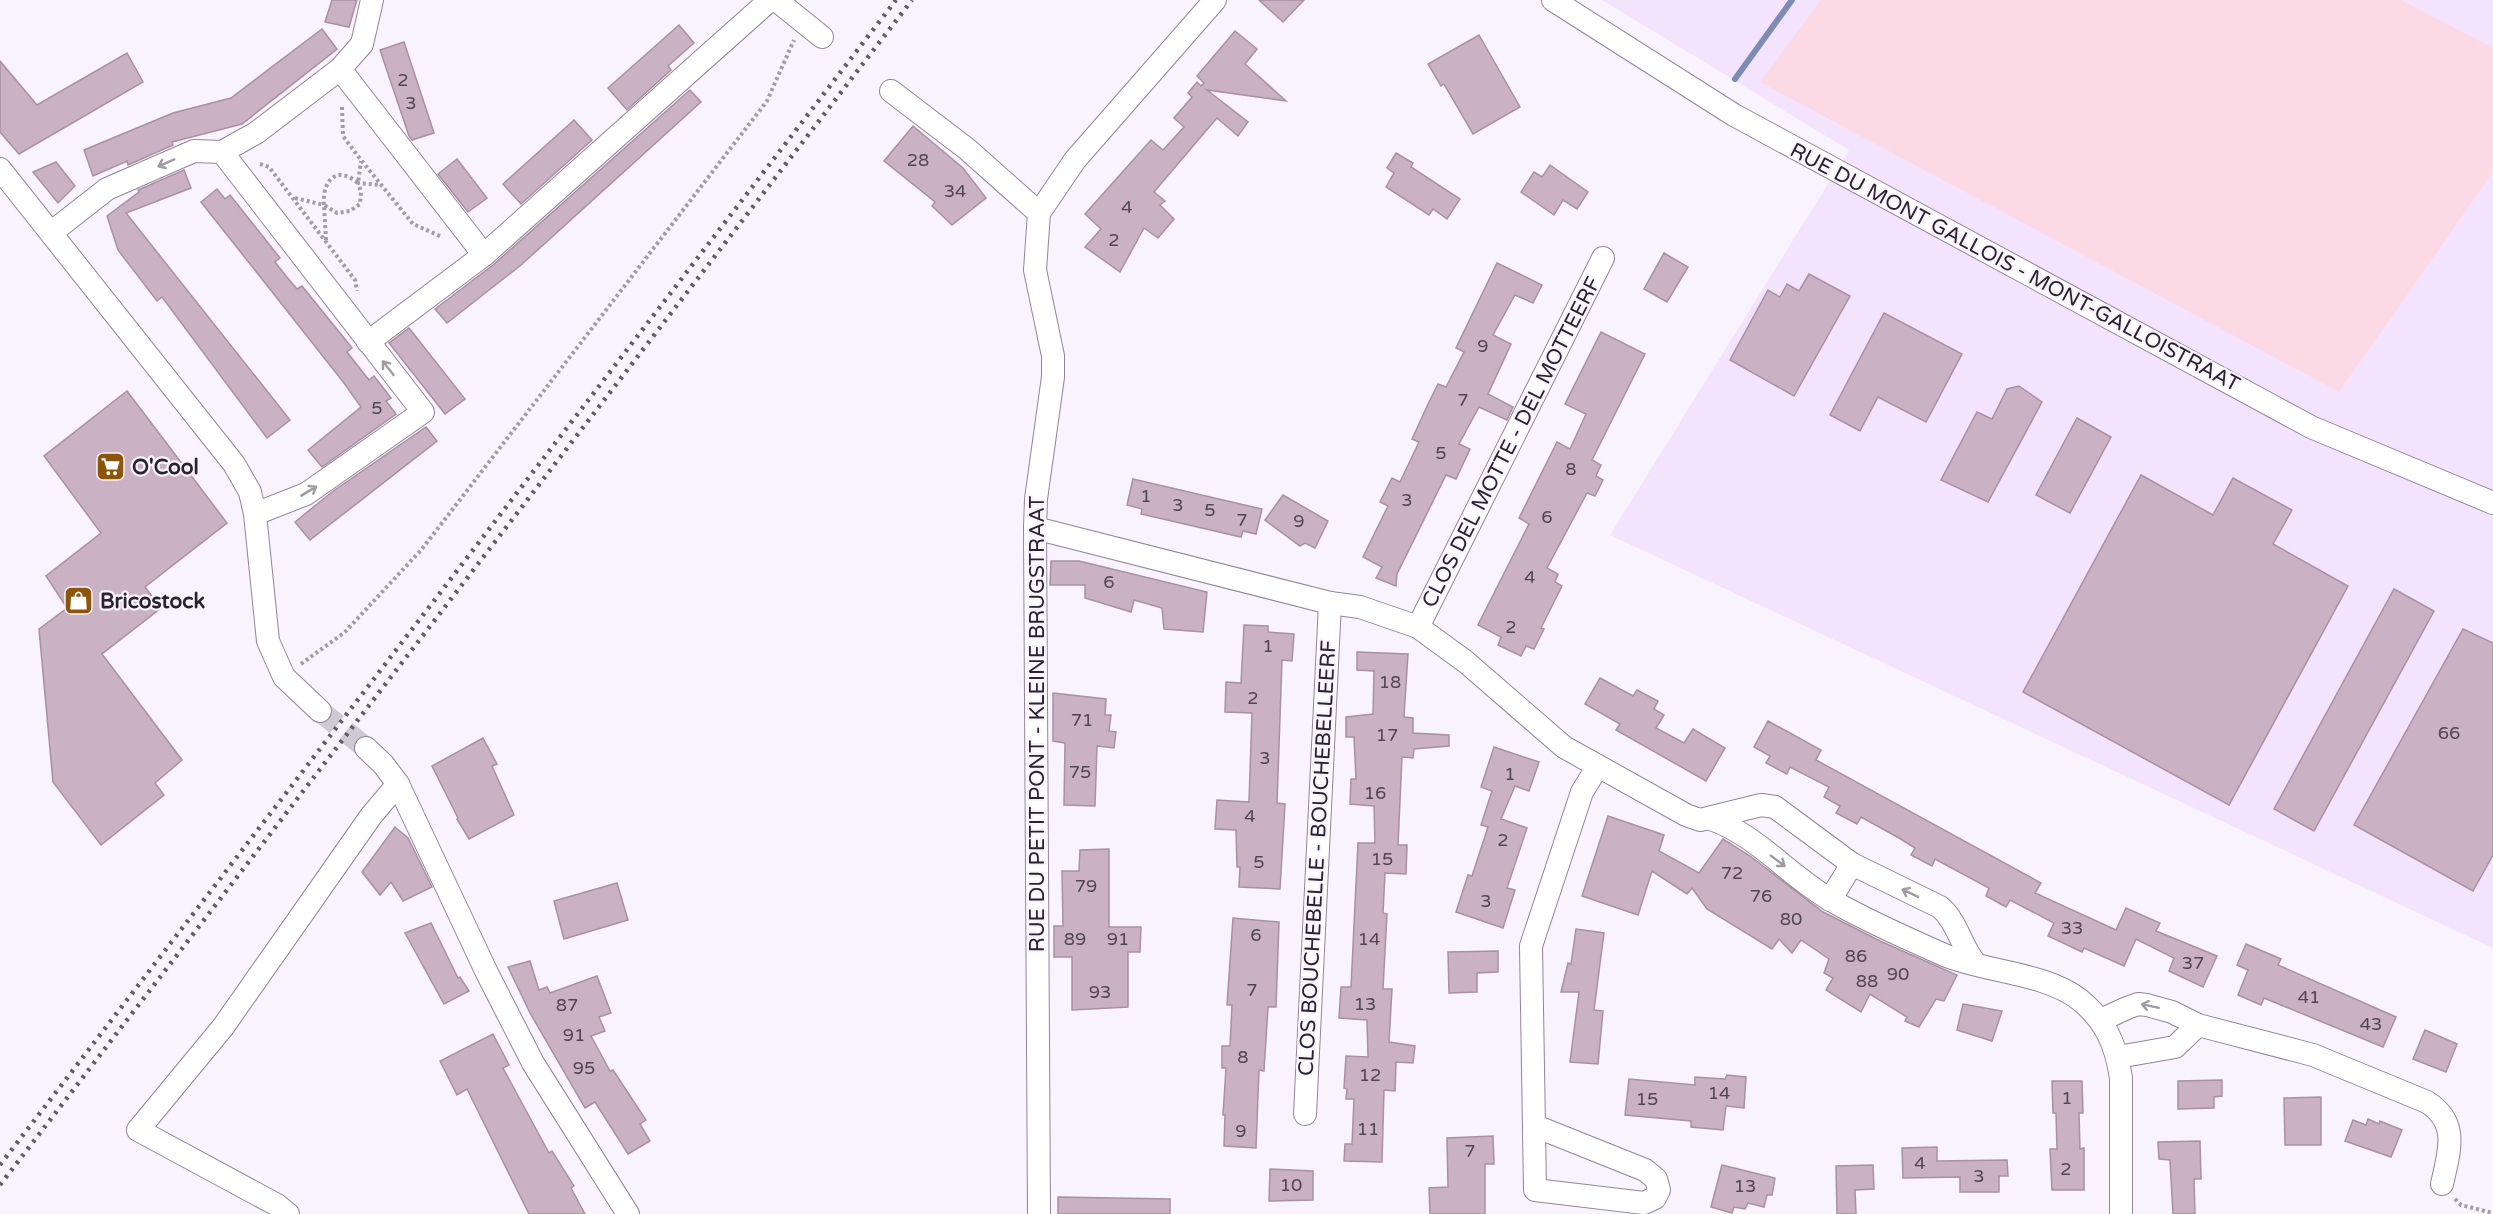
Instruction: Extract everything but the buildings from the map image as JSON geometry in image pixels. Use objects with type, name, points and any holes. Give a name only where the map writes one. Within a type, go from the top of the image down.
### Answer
[{"type":"street","points":[[51,232],[107,189],[194,151],[222,152],[256,133],[340,69],[362,44],[372,0]]},
{"type":"street","points":[[368,342],[484,255],[770,0]]},
{"type":"street","points":[[776,0],[822,37]]},
{"type":"street","points":[[891,91],[967,149],[1038,213],[1075,160],[1215,0]]},
{"type":"street","name":"RUE DU MONT GALLOIS - MONT-GALLOISTRAAT","points":[[1553,0],[1734,115],[2311,427],[2493,504]]},
{"type":"street","points":[[340,69],[484,255]]},
{"type":"street","points":[[222,152],[423,412],[306,494],[255,514]]},
{"type":"street","points":[[0,169],[234,464],[250,492],[255,514],[268,641],[284,677],[320,711]]},
{"type":"street","name":"RUE DU PETIT PONT - KLEINE BRUGSTRAAT","points":[[1038,213],[1035,270],[1053,356],[1053,377],[1036,499],[1035,528],[1039,1214]]},
{"type":"street","name":"CLOS DEL MOTTE - DEL MOTTEERF","points":[[1418,627],[1603,258]]},
{"type":"street","points":[[1035,528],[1330,603],[1360,607],[1418,627],[1466,662],[1564,747],[1686,815],[1700,820],[1761,805],[1775,807],[1852,864],[1944,911],[1975,963]]},
{"type":"street","name":"CLOS BOUCHEBELLE - BOUCHEBELLEERF","points":[[1305,1114],[1330,603]]},
{"type":"street","points":[[366,748],[383,764],[398,784],[487,973],[533,1063],[628,1214]]},
{"type":"street","points":[[1535,1126],[1645,1170],[1656,1179],[1659,1190],[1655,1198],[1644,1203],[1535,1190],[1531,946],[1582,792],[1598,766]]},
{"type":"street","points":[[288,1214],[138,1130],[223,1027],[371,816],[398,784]]},
{"type":"street","points":[[1751,840],[1754,820],[1761,805]]},
{"type":"street","points":[[1711,819],[1728,824],[1830,900],[1954,960],[1975,963],[2062,989],[2079,999],[2101,1020],[2118,1057],[2121,1078],[2121,1214]]},
{"type":"street","points":[[1830,900],[1852,864]]},
{"type":"street","points":[[1920,944],[1939,934],[1944,911]]},
{"type":"street","points":[[2101,1020],[2138,1004],[2172,1012],[2198,1025],[2313,1055],[2427,1102],[2438,1109],[2445,1118],[2449,1130],[2442,1184]]},
{"type":"street","points":[[2118,1057],[2175,1047],[2198,1025]]},
{"type":"path","points":[[284,677],[345,632],[422,549],[767,101],[802,22]]},
{"type":"path","points":[[342,102],[343,136],[413,224],[443,238]]},
{"type":"path","points":[[358,183],[361,160]]},
{"type":"path","points":[[294,198],[324,205],[337,213],[350,212],[360,204],[362,192],[358,183],[350,176],[338,175],[328,181],[323,191],[324,205],[326,241]]},
{"type":"path","points":[[358,183],[381,185]]},
{"type":"path","points":[[2442,1184],[2461,1205],[2493,1213]]},
{"type":"shaded area","points":[[1602,0],[2493,0],[2493,948],[1610,535],[1849,150]]},
{"type":"shaded area","points":[[1821,0],[2401,0],[2493,48],[2493,172],[2339,392],[1760,82]]},
{"type":"waterway","points":[[1735,79],[1792,0]]},
{"type":"tunnel","points":[[320,711],[366,748]]},
{"type":"railway","points":[[0,1165],[896,0]]},
{"type":"railway","points":[[0,1185],[912,0]]},
{"type":"place","name":"O'Cool","points":[[111,467]]},
{"type":"place","name":"Bricostock","points":[[79,601]]}]
